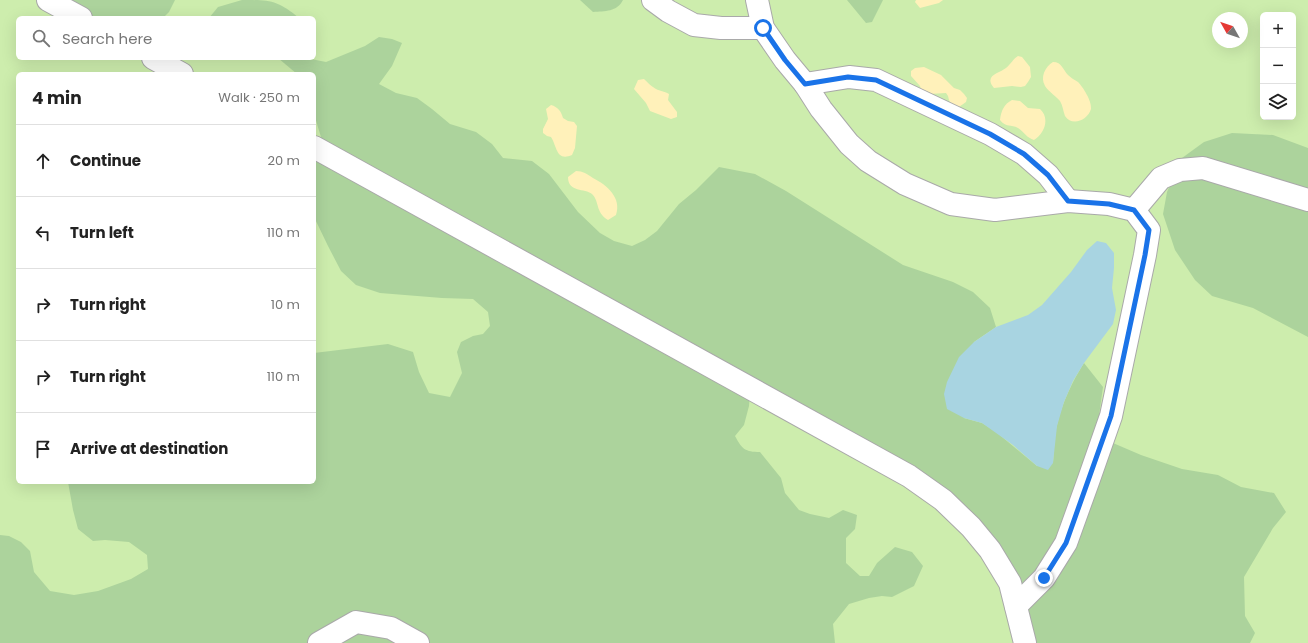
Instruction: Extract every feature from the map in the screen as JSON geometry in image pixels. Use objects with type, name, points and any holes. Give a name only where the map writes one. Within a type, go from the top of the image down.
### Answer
[{"type":"lane","points":[[48,0],[77,16]]},
{"type":"lane","points":[[654,0],[668,11],[694,25],[721,28],[763,28]]},
{"type":"lane","points":[[757,0],[763,28],[785,60],[805,84],[821,109],[849,144],[868,161],[912,187],[951,204],[995,210],[1068,201],[1109,204],[1134,210],[1149,230],[1111,416],[1066,543],[1044,578],[1016,606]]},
{"type":"lane","points":[[157,60],[178,72]]},
{"type":"lane","points":[[805,84],[848,77],[876,80],[990,134],[1024,154],[1048,175],[1068,201]]},
{"type":"lane","points":[[316,148],[910,476],[943,500],[971,527],[990,550],[1010,583],[1025,643]]},
{"type":"lane","points":[[1134,210],[1161,178],[1180,170],[1203,168],[1308,200]]},
{"type":"lane","points":[[319,643],[356,622],[391,628],[418,643]]},
{"type":"green space","points":[[0,0],[1308,0],[1308,643],[0,643]]},
{"type":"green space","points":[[58,0],[175,0],[169,12],[165,16],[87,16]]},
{"type":"green space","points":[[242,0],[260,0],[279,4],[296,16],[211,16],[218,7]]},
{"type":"green space","points":[[580,0],[623,0],[614,9],[593,12]]},
{"type":"green space","points":[[847,0],[883,0],[872,22],[866,23]]},
{"type":"green space","points":[[379,37],[392,39],[402,43],[392,66],[379,84],[396,93],[417,98],[450,124],[476,132],[492,144],[503,158],[532,161],[549,174],[578,212],[600,233],[614,241],[632,246],[645,240],[657,231],[679,204],[696,190],[719,167],[755,174],[786,191],[903,265],[953,282],[973,292],[990,308],[996,327],[974,342],[964,418],[982,423],[995,431],[1037,466],[1053,463],[1055,434],[1059,417],[1068,393],[1084,363],[1103,387],[1097,430],[1113,443],[1141,455],[1182,469],[1218,475],[1241,487],[1274,493],[1286,512],[1273,528],[1244,577],[1245,616],[1255,633],[1250,643],[1030,643],[975,524],[324,147],[316,121],[316,72],[295,72],[280,60],[316,60],[326,62],[365,46]]},
{"type":"green space","points":[[1232,133],[1273,135],[1308,148],[1308,337],[1253,308],[1212,296],[1195,280],[1175,250],[1163,214],[1167,192],[1182,158],[1204,142]]},
{"type":"green space","points":[[316,154],[750,393],[749,406],[744,425],[735,436],[742,447],[747,450],[760,452],[781,478],[785,493],[799,510],[829,518],[843,510],[857,515],[855,529],[846,538],[846,563],[860,576],[869,576],[877,563],[895,547],[912,552],[923,566],[914,586],[892,597],[882,596],[869,598],[849,604],[833,624],[835,643],[0,643],[0,535],[9,536],[21,542],[30,551],[34,572],[50,591],[74,595],[98,591],[131,579],[148,569],[147,555],[129,542],[105,540],[93,541],[78,529],[68,484],[316,484],[316,353],[388,344],[413,352],[419,372],[429,393],[450,397],[462,373],[457,352],[461,342],[473,336],[483,334],[490,326],[488,312],[473,299],[380,293],[356,285],[341,271],[316,221]]},
{"type":"sand","points":[[916,0],[943,0],[939,3],[920,8],[915,2]]},
{"type":"sand","points":[[1018,56],[1022,57],[1030,67],[1031,77],[1025,86],[994,88],[991,84],[991,77],[1006,68]]},
{"type":"sand","points":[[1053,62],[1058,63],[1068,75],[1080,84],[1087,94],[1091,109],[1087,116],[1080,121],[1072,121],[1065,116],[1060,101],[1045,86],[1043,79],[1044,72]]},
{"type":"sand","points":[[924,67],[941,75],[954,88],[960,90],[967,98],[966,102],[959,107],[952,106],[946,93],[929,94],[921,89],[911,76],[911,71],[915,68]]},
{"type":"sand","points":[[644,79],[656,89],[669,94],[668,100],[677,112],[677,117],[671,119],[650,111],[646,103],[634,89],[638,80]]},
{"type":"sand","points":[[1012,100],[1020,101],[1028,108],[1040,109],[1043,113],[1045,117],[1045,125],[1041,133],[1034,140],[1029,138],[1018,128],[1006,125],[1000,120],[1003,108]]},
{"type":"sand","points":[[551,105],[559,110],[563,118],[574,122],[577,126],[575,148],[572,155],[567,157],[560,155],[551,137],[543,133],[543,129],[548,119],[546,109]]},
{"type":"sand","points":[[576,171],[587,174],[608,188],[617,203],[616,215],[608,220],[601,214],[592,194],[571,186],[568,177]]},
{"type":"water","points":[[1097,241],[1106,243],[1114,253],[1112,288],[1116,310],[1113,324],[1084,363],[1073,381],[1064,402],[1057,426],[1053,463],[1048,470],[1037,466],[1013,445],[982,423],[964,418],[947,409],[944,394],[947,382],[959,357],[974,342],[996,327],[1028,315],[1042,305],[1071,272],[1087,250]]},
{"type":"route","points":[[763,28],[785,60],[805,84],[848,77],[876,80],[990,134],[1024,154],[1048,175],[1068,201],[1109,204],[1134,210],[1149,230],[1111,416],[1066,543],[1044,578]]}]
